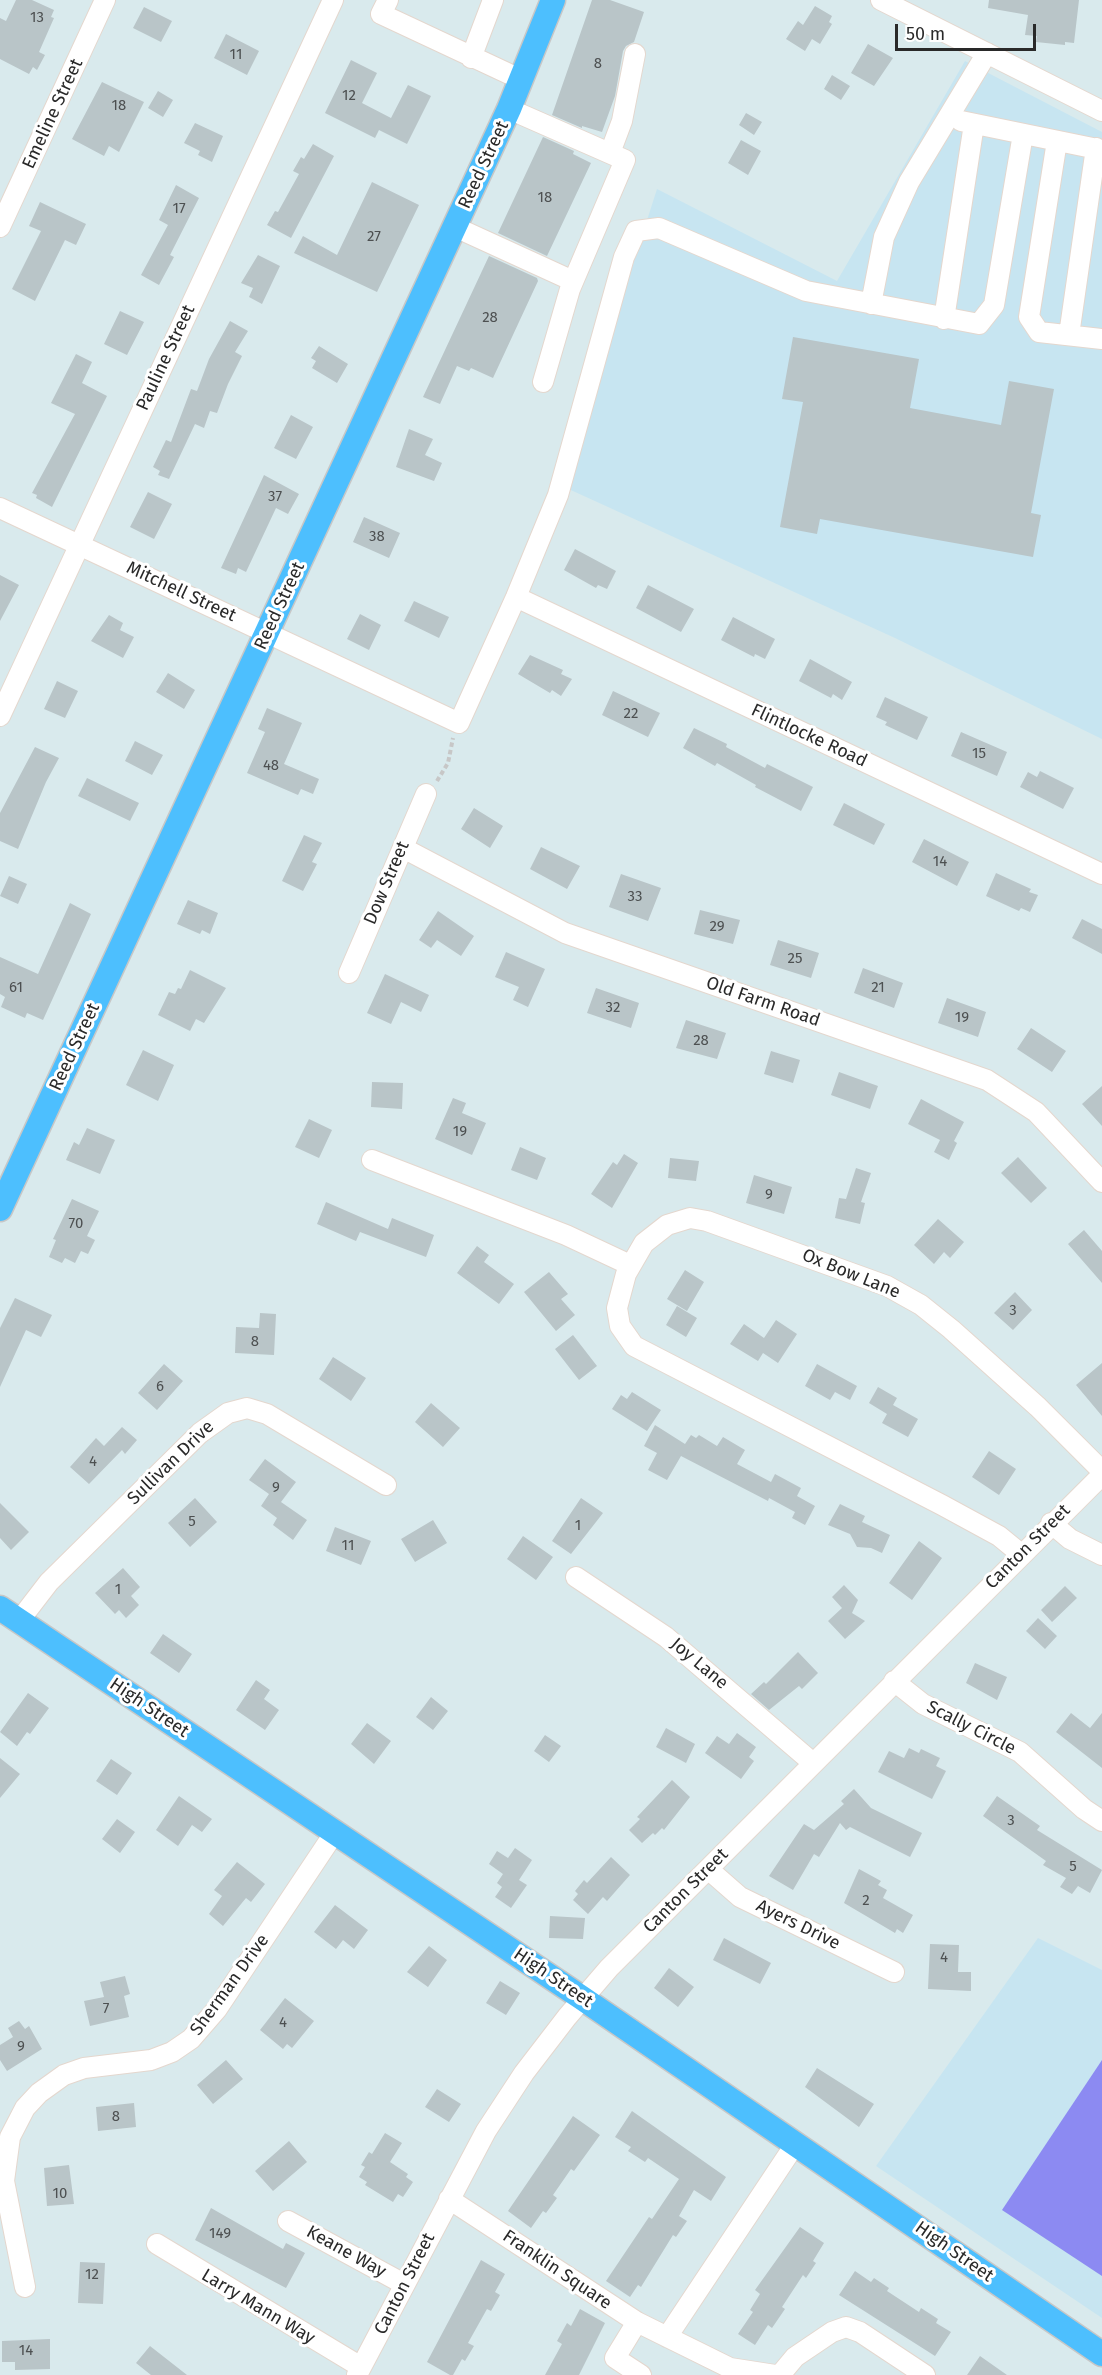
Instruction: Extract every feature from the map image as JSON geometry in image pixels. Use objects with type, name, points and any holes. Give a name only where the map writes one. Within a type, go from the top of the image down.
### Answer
[{"type":"main road","name":"Reed Street","points":[[0,1209],[509,109],[553,0]]},
{"type":"main road","name":"High Street","points":[[10,1614],[796,2143],[1102,2354]]},
{"type":"street","name":"Emeline Street","points":[[0,227],[105,0]]},
{"type":"street","name":"Pauline Street","points":[[0,716],[333,0]]},
{"type":"street","points":[[388,0],[381,15],[522,80]]},
{"type":"street","points":[[471,58],[493,0]]},
{"type":"street","points":[[881,0],[1102,111]]},
{"type":"street","points":[[871,304],[884,237],[909,182],[950,118],[987,53]]},
{"type":"street","points":[[610,153],[622,121],[635,54]]},
{"type":"street","points":[[509,109],[626,160],[573,281],[543,382]]},
{"type":"street","points":[[950,118],[1099,149],[1070,335]]},
{"type":"street","points":[[944,319],[974,124]]},
{"type":"street","points":[[459,723],[516,597],[558,495],[624,257],[636,231],[660,228],[806,291],[979,324],[994,305],[1023,134]]},
{"type":"street","points":[[1057,141],[1029,316],[1039,332],[1102,339]]},
{"type":"street","points":[[455,227],[573,281]]},
{"type":"street","name":"Mitchell Street","points":[[0,507],[459,723]]},
{"type":"street","name":"Flintlocke Road","points":[[516,597],[1102,874]]},
{"type":"street","name":"Dow Street","points":[[349,973],[426,794]]},
{"type":"street","name":"Old Farm Road","points":[[403,848],[565,933],[987,1080],[1036,1112],[1102,1182]]},
{"type":"street","points":[[372,1160],[580,1241],[630,1265]]},
{"type":"street","name":"Ox Bow Lane","points":[[1021,1554],[999,1536],[933,1500],[641,1352],[628,1341],[618,1317],[618,1300],[630,1265],[650,1236],[675,1221],[690,1218],[707,1221],[870,1278],[921,1305],[951,1329],[1038,1407],[1102,1473]]},
{"type":"street","name":"Sullivan Drive","points":[[10,1614],[49,1582],[200,1433],[228,1413],[247,1408],[267,1414],[386,1485]]},
{"type":"street","name":"Canton Street","points":[[359,2371],[449,2199],[511,2092],[582,1998],[1102,1473]]},
{"type":"street","points":[[1051,1523],[1070,1539],[1102,1555]]},
{"type":"street","name":"Joy Lane","points":[[576,1577],[666,1637],[813,1763]]},
{"type":"street","name":"Scally Circle","points":[[894,1681],[923,1704],[1020,1752],[1084,1809],[1102,1821]]},
{"type":"street","name":"Sherman Drive","points":[[25,2287],[4,2181],[10,2137],[25,2108],[46,2087],[74,2071],[94,2066],[151,2060],[172,2052],[191,2039],[217,2009],[335,1832]]},
{"type":"street","name":"Ayers Drive","points":[[708,1869],[740,1897],[894,1972]]},
{"type":"street","points":[[666,2337],[796,2143]]},
{"type":"street","name":"Franklin Square","points":[[449,2199],[638,2322],[729,2372],[775,2375]]},
{"type":"street","name":"Keane Way","points":[[288,2221],[405,2284]]},
{"type":"street","name":"Larry Mann Way","points":[[157,2244],[359,2371]]},
{"type":"street","points":[[638,2322],[615,2358],[641,2375]]},
{"type":"street","points":[[780,2375],[795,2357],[832,2332],[846,2327],[860,2331],[925,2375]]},
{"type":"path","points":[[426,794],[448,763],[459,723]]},
{"type":"shaded area","points":[[965,61],[1102,132],[1102,739],[895,638],[562,486],[657,189],[837,281]]},
{"type":"shaded area","points":[[1038,1938],[1102,1970],[1102,2318],[876,2166]]},
{"type":"shaded area","points":[[1102,2060],[1102,2276],[1002,2210]]},
{"type":"building","points":[[16,0],[32,0],[54,10],[51,17],[54,18],[39,52],[45,55],[37,70],[33,67],[29,74],[0,59],[0,18],[6,21]]},
{"type":"building","points":[[592,0],[610,0],[644,12],[634,42],[626,46],[623,51],[615,96],[602,132],[582,126],[582,128],[552,115]]},
{"type":"building","points":[[989,0],[1079,0],[1074,43],[1065,42],[1065,45],[1036,42],[1037,36],[1025,35],[1028,15],[988,8]]},
{"type":"building","points":[[815,6],[832,16],[829,22],[832,24],[820,44],[812,39],[805,51],[786,39],[798,21],[803,25]]},
{"type":"building","points":[[144,7],[172,21],[161,42],[133,28]]},
{"type":"building","points":[[226,34],[259,51],[247,75],[214,58]]},
{"type":"building","points":[[868,44],[893,58],[874,86],[851,73]]},
{"type":"building","points":[[351,60],[377,73],[362,103],[391,118],[408,85],[431,96],[407,144],[379,130],[375,138],[325,113]]},
{"type":"building","points":[[832,75],[850,86],[841,100],[824,89]]},
{"type":"building","points":[[102,82],[144,102],[119,152],[109,146],[104,156],[72,139]]},
{"type":"building","points":[[158,91],[173,100],[163,117],[148,108]]},
{"type":"building","points":[[746,113],[762,122],[754,135],[739,125]]},
{"type":"building","points":[[195,123],[223,136],[212,162],[198,155],[200,151],[184,143]]},
{"type":"building","points":[[543,137],[574,151],[573,154],[591,163],[547,256],[498,233]]},
{"type":"building","points":[[741,140],[761,151],[748,175],[728,163]]},
{"type":"building","points":[[313,144],[334,156],[291,238],[267,225],[275,211],[278,212],[299,174],[293,171],[301,157],[304,159]]},
{"type":"building","points":[[372,182],[419,205],[377,292],[294,253],[303,236],[337,255]]},
{"type":"building","points":[[176,185],[199,198],[170,255],[174,257],[159,285],[141,275],[168,225],[159,220]]},
{"type":"building","points":[[40,202],[86,224],[76,245],[65,240],[35,301],[12,289],[41,231],[29,226]]},
{"type":"building","points":[[258,255],[280,266],[262,304],[249,297],[253,288],[241,283]]},
{"type":"building","points":[[489,256],[537,278],[538,281],[493,378],[471,368],[469,371],[457,366],[440,404],[423,397]]},
{"type":"building","points":[[120,311],[144,322],[127,355],[104,344]]},
{"type":"building","points":[[230,321],[248,331],[235,352],[242,356],[217,413],[210,411],[204,428],[195,424],[169,479],[158,475],[160,471],[153,467],[166,440],[171,442],[191,389],[197,391],[209,359]]},
{"type":"building","points":[[793,337],[919,359],[910,408],[1001,425],[1009,381],[1054,389],[1031,513],[1041,515],[1033,557],[820,519],[817,534],[780,527],[803,402],[782,399]]},
{"type":"building","points":[[319,346],[348,364],[337,383],[312,368],[316,361],[311,358]]},
{"type":"building","points":[[76,354],[92,362],[82,383],[107,396],[52,507],[36,498],[37,495],[32,493],[75,414],[51,403]]},
{"type":"building","points":[[291,415],[313,427],[296,459],[274,448]]},
{"type":"building","points":[[409,429],[433,439],[425,455],[442,463],[434,481],[396,467]]},
{"type":"building","points":[[264,475],[299,494],[288,514],[276,508],[246,572],[238,568],[236,574],[221,568]]},
{"type":"building","points":[[148,492],[172,504],[154,539],[130,527]]},
{"type":"building","points":[[364,517],[400,533],[389,558],[353,542]]},
{"type":"building","points":[[575,549],[616,571],[607,589],[598,585],[596,588],[564,570]]},
{"type":"building","points":[[0,575],[19,585],[0,621]]},
{"type":"building","points":[[648,585],[694,609],[681,632],[636,608]]},
{"type":"building","points":[[414,601],[449,617],[439,638],[404,621]]},
{"type":"building","points":[[360,614],[381,625],[369,650],[347,639]]},
{"type":"building","points":[[109,615],[123,623],[120,630],[134,637],[123,658],[91,641]]},
{"type":"building","points":[[733,617],[775,639],[765,659],[755,654],[754,657],[721,640]]},
{"type":"building","points":[[530,655],[563,670],[561,674],[572,679],[561,696],[552,690],[550,693],[518,674]]},
{"type":"building","points":[[810,659],[852,682],[842,700],[833,694],[831,698],[799,681]]},
{"type":"building","points":[[168,673],[195,690],[184,709],[156,692]]},
{"type":"building","points":[[57,681],[78,691],[65,718],[44,709]]},
{"type":"building","points":[[613,691],[660,713],[648,737],[602,715]]},
{"type":"building","points":[[885,697],[928,717],[917,740],[885,725],[887,722],[876,717]]},
{"type":"building","points":[[267,708],[302,723],[284,764],[319,779],[313,794],[301,789],[298,795],[247,773],[265,732],[258,729]]},
{"type":"building","points":[[694,728],[727,744],[726,747],[765,768],[767,764],[813,787],[801,811],[755,787],[756,785],[717,763],[715,766],[683,748]]},
{"type":"building","points":[[961,732],[1007,752],[997,776],[951,756]]},
{"type":"building","points":[[135,741],[163,755],[152,775],[125,761]]},
{"type":"building","points":[[35,747],[59,758],[46,782],[18,849],[0,841],[0,813]]},
{"type":"building","points":[[1040,771],[1074,788],[1063,809],[1020,787],[1028,772],[1037,777]]},
{"type":"building","points":[[87,778],[139,803],[130,821],[78,796]]},
{"type":"building","points":[[844,803],[885,824],[874,845],[833,825]]},
{"type":"building","points":[[474,808],[503,826],[490,848],[461,829]]},
{"type":"building","points":[[304,835],[322,843],[312,862],[317,864],[303,891],[282,881]]},
{"type":"building","points":[[924,839],[969,862],[957,886],[912,862]]},
{"type":"building","points":[[541,847],[580,866],[567,889],[530,869]]},
{"type":"building","points":[[996,873],[1031,889],[1029,892],[1038,895],[1030,912],[1021,908],[1019,911],[986,896]]},
{"type":"building","points":[[621,874],[661,888],[648,921],[609,907]]},
{"type":"building","points":[[9,876],[27,884],[18,904],[0,896]]},
{"type":"building","points":[[188,900],[218,913],[210,934],[202,930],[200,934],[177,924]]},
{"type":"building","points":[[70,903],[91,914],[43,1020],[27,1013],[25,1018],[1,1007],[5,997],[0,994],[0,957],[38,974]]},
{"type":"building","points":[[700,910],[740,920],[733,944],[694,934]]},
{"type":"building","points":[[438,911],[474,936],[461,956],[437,940],[431,948],[419,940]]},
{"type":"building","points":[[1082,919],[1102,929],[1102,954],[1072,938]]},
{"type":"building","points":[[778,940],[819,953],[811,978],[770,965]]},
{"type":"building","points":[[506,952],[545,969],[528,1007],[513,1000],[519,987],[495,977]]},
{"type":"building","points":[[863,968],[903,983],[894,1008],[854,993]]},
{"type":"building","points":[[190,970],[226,988],[204,1023],[196,1019],[190,1031],[158,1015],[169,992],[175,994],[178,988],[181,989]]},
{"type":"building","points":[[385,974],[429,995],[421,1012],[401,1002],[391,1024],[367,1013]]},
{"type":"building","points":[[596,988],[639,1003],[631,1028],[587,1013]]},
{"type":"building","points":[[947,998],[986,1012],[978,1037],[938,1023]]},
{"type":"building","points":[[686,1020],[726,1033],[717,1059],[676,1048]]},
{"type":"building","points":[[1031,1028],[1066,1051],[1052,1072],[1017,1049]]},
{"type":"building","points":[[143,1050],[174,1065],[158,1101],[126,1085]]},
{"type":"building","points":[[771,1051],[800,1060],[793,1083],[764,1074]]},
{"type":"building","points":[[839,1072],[878,1086],[870,1109],[831,1095]]},
{"type":"building","points":[[372,1082],[403,1083],[402,1109],[371,1107]]},
{"type":"building","points":[[1102,1086],[1102,1126],[1082,1104]]},
{"type":"building","points":[[453,1098],[466,1103],[462,1113],[486,1123],[472,1155],[435,1139]]},
{"type":"building","points":[[921,1099],[964,1122],[954,1141],[957,1143],[949,1160],[934,1152],[940,1140],[908,1124]]},
{"type":"building","points":[[309,1119],[332,1130],[319,1158],[295,1147]]},
{"type":"building","points":[[87,1128],[115,1140],[100,1174],[66,1160],[74,1142],[79,1145]]},
{"type":"building","points":[[520,1147],[546,1158],[537,1180],[511,1170]]},
{"type":"building","points":[[624,1154],[638,1163],[612,1208],[591,1194],[613,1162],[617,1165]]},
{"type":"building","points":[[1018,1157],[1047,1188],[1031,1203],[1001,1173]]},
{"type":"building","points":[[670,1158],[699,1161],[696,1181],[668,1178]]},
{"type":"building","points":[[856,1168],[871,1173],[861,1202],[865,1203],[860,1224],[835,1218],[839,1198],[846,1199]]},
{"type":"building","points":[[754,1175],[792,1187],[784,1214],[746,1203]]},
{"type":"building","points":[[72,1199],[99,1211],[87,1236],[95,1240],[88,1254],[81,1251],[75,1263],[65,1258],[62,1263],[49,1257],[56,1240],[53,1239]]},
{"type":"building","points":[[326,1202],[388,1229],[392,1218],[434,1235],[426,1257],[360,1232],[356,1241],[317,1224]]},
{"type":"building","points":[[938,1219],[964,1242],[950,1258],[944,1252],[934,1264],[914,1245]]},
{"type":"building","points":[[1084,1230],[1102,1251],[1102,1283],[1068,1244]]},
{"type":"building","points":[[477,1246],[489,1255],[484,1262],[514,1284],[499,1304],[457,1273]]},
{"type":"building","points":[[685,1270],[704,1282],[687,1311],[667,1299]]},
{"type":"building","points":[[549,1272],[568,1294],[561,1299],[575,1315],[556,1331],[524,1292]]},
{"type":"building","points":[[1015,1292],[1032,1310],[1013,1330],[994,1313]]},
{"type":"building","points":[[15,1298],[52,1315],[41,1337],[26,1330],[0,1387],[0,1328]]},
{"type":"building","points":[[677,1306],[697,1318],[686,1337],[666,1325]]},
{"type":"building","points":[[260,1313],[276,1314],[274,1355],[235,1353],[236,1327],[259,1328]]},
{"type":"building","points":[[776,1320],[797,1334],[778,1363],[763,1353],[758,1361],[730,1344],[744,1324],[764,1338]]},
{"type":"building","points":[[573,1335],[597,1366],[579,1380],[555,1349]]},
{"type":"building","points":[[333,1357],[366,1378],[351,1401],[319,1379]]},
{"type":"building","points":[[1102,1363],[1102,1416],[1076,1385]]},
{"type":"building","points":[[164,1364],[183,1381],[157,1410],[138,1393]]},
{"type":"building","points":[[817,1364],[857,1386],[850,1400],[835,1392],[830,1400],[805,1386]]},
{"type":"building","points":[[878,1387],[897,1398],[893,1405],[918,1419],[908,1437],[882,1423],[887,1414],[869,1403]]},
{"type":"building","points":[[632,1392],[661,1410],[647,1431],[612,1409],[621,1395],[627,1399]]},
{"type":"building","points":[[431,1403],[460,1428],[443,1447],[415,1422]]},
{"type":"building","points":[[655,1425],[685,1444],[691,1435],[696,1438],[699,1435],[717,1446],[723,1437],[745,1450],[737,1464],[771,1482],[775,1474],[801,1488],[797,1496],[815,1506],[805,1525],[792,1518],[795,1512],[769,1498],[768,1501],[681,1456],[667,1480],[648,1470],[657,1453],[644,1446]]},
{"type":"building","points":[[122,1427],[137,1440],[125,1454],[122,1450],[89,1484],[70,1467],[96,1438],[104,1446]]},
{"type":"building","points":[[989,1451],[1016,1469],[999,1495],[972,1477]]},
{"type":"building","points":[[265,1459],[296,1482],[281,1502],[307,1520],[293,1540],[273,1525],[277,1518],[261,1506],[269,1494],[249,1480]]},
{"type":"building","points":[[195,1498],[217,1522],[190,1547],[168,1523]]},
{"type":"building","points":[[581,1498],[603,1513],[571,1554],[552,1541]]},
{"type":"building","points":[[0,1503],[29,1532],[11,1550],[0,1538]]},
{"type":"building","points":[[840,1504],[865,1516],[862,1522],[890,1535],[882,1553],[871,1548],[857,1547],[850,1534],[828,1525]]},
{"type":"building","points":[[433,1520],[447,1543],[415,1562],[401,1539]]},
{"type":"building","points":[[335,1527],[371,1541],[361,1565],[326,1551]]},
{"type":"building","points":[[523,1536],[553,1557],[536,1580],[507,1559]]},
{"type":"building","points":[[919,1541],[942,1558],[912,1600],[889,1583]]},
{"type":"building","points":[[123,1568],[140,1587],[131,1596],[139,1605],[126,1618],[119,1610],[115,1614],[95,1593]]},
{"type":"building","points":[[844,1585],[858,1600],[852,1613],[865,1621],[845,1639],[828,1621],[842,1608],[832,1597]]},
{"type":"building","points":[[1065,1586],[1077,1598],[1052,1622],[1041,1610]]},
{"type":"building","points":[[1038,1618],[1057,1636],[1045,1649],[1026,1631]]},
{"type":"building","points":[[163,1634],[192,1654],[179,1673],[150,1653]]},
{"type":"building","points":[[798,1652],[818,1673],[802,1689],[799,1686],[769,1710],[751,1694],[764,1682],[766,1684]]},
{"type":"building","points":[[975,1663],[1007,1677],[997,1700],[966,1683]]},
{"type":"building","points":[[256,1680],[270,1690],[264,1699],[279,1710],[265,1730],[236,1710]]},
{"type":"building","points":[[28,1693],[49,1708],[30,1734],[27,1732],[17,1746],[0,1732]]},
{"type":"building","points":[[431,1697],[448,1711],[433,1730],[416,1717]]},
{"type":"building","points":[[1071,1713],[1090,1728],[1102,1713],[1102,1768],[1056,1732]]},
{"type":"building","points":[[367,1723],[391,1741],[374,1764],[351,1744]]},
{"type":"building","points":[[666,1728],[695,1744],[686,1763],[656,1747]]},
{"type":"building","points":[[737,1733],[756,1747],[749,1757],[754,1761],[741,1779],[705,1753],[717,1736],[729,1744]]},
{"type":"building","points":[[545,1735],[561,1746],[549,1762],[534,1751]]},
{"type":"building","points":[[909,1748],[919,1753],[921,1749],[940,1758],[936,1766],[946,1771],[932,1799],[878,1772],[889,1751],[904,1758]]},
{"type":"building","points":[[0,1758],[20,1774],[0,1798]]},
{"type":"building","points":[[111,1759],[132,1773],[117,1795],[96,1781]]},
{"type":"building","points":[[672,1780],[690,1797],[664,1830],[662,1828],[655,1835],[653,1833],[642,1843],[629,1830],[640,1819],[637,1817]]},
{"type":"building","points":[[854,1789],[871,1808],[922,1833],[910,1857],[850,1827],[846,1830],[840,1823],[819,1857],[814,1854],[793,1890],[769,1876],[804,1824],[814,1830],[844,1804],[841,1801]]},
{"type":"building","points":[[179,1796],[212,1819],[202,1832],[192,1825],[178,1846],[156,1830]]},
{"type":"building","points":[[997,1796],[1040,1826],[1037,1830],[1102,1870],[1090,1893],[1078,1886],[1072,1894],[1060,1887],[1066,1878],[1043,1865],[1046,1861],[983,1816]]},
{"type":"building","points":[[117,1819],[135,1832],[120,1853],[102,1839]]},
{"type":"building","points":[[515,1848],[532,1860],[519,1880],[527,1885],[511,1908],[495,1897],[502,1887],[497,1883],[503,1874],[489,1864],[497,1851],[508,1858]]},
{"type":"building","points":[[611,1857],[630,1875],[607,1901],[603,1897],[588,1914],[573,1900],[578,1894],[575,1891],[584,1880],[587,1883]]},
{"type":"building","points":[[237,1862],[265,1884],[251,1902],[246,1898],[223,1926],[209,1914],[222,1896],[214,1890]]},
{"type":"building","points":[[859,1869],[881,1881],[878,1885],[887,1890],[883,1898],[913,1915],[903,1933],[897,1929],[895,1933],[844,1903]]},
{"type":"building","points":[[335,1905],[368,1930],[354,1949],[343,1940],[336,1949],[314,1932]]},
{"type":"building","points":[[550,1916],[585,1918],[583,1939],[549,1938]]},
{"type":"building","points":[[724,1938],[771,1963],[760,1984],[713,1960]]},
{"type":"building","points":[[930,1944],[959,1945],[958,1972],[971,1972],[971,1991],[928,1989]]},
{"type":"building","points":[[429,1946],[447,1960],[428,1987],[407,1972]]},
{"type":"building","points":[[669,1968],[694,1987],[678,2007],[654,1988]]},
{"type":"building","points":[[125,1976],[130,1994],[124,1996],[129,2017],[90,2026],[84,2001],[104,1997],[100,1982]]},
{"type":"building","points":[[500,1981],[520,1993],[506,2015],[486,2003]]},
{"type":"building","points":[[285,1998],[314,2021],[292,2048],[287,2044],[283,2049],[260,2030]]},
{"type":"building","points":[[19,2021],[25,2029],[29,2026],[42,2049],[7,2071],[0,2060],[0,2045],[13,2037],[8,2028]]},
{"type":"building","points":[[226,2060],[243,2079],[213,2104],[197,2085]]},
{"type":"building","points":[[817,2068],[874,2104],[859,2127],[805,2087]]},
{"type":"building","points":[[437,2089],[461,2104],[449,2122],[425,2107]]},
{"type":"building","points":[[134,2103],[136,2127],[98,2131],[96,2107]]},
{"type":"building","points":[[632,2111],[726,2177],[711,2201],[694,2190],[679,2216],[687,2221],[676,2237],[673,2235],[641,2287],[638,2285],[630,2297],[606,2281],[649,2217],[652,2219],[679,2179],[648,2158],[645,2162],[628,2151],[631,2147],[615,2137]]},
{"type":"building","points":[[573,2116],[600,2135],[574,2171],[571,2169],[553,2195],[557,2198],[546,2213],[543,2211],[531,2228],[508,2211]]},
{"type":"building","points":[[385,2133],[402,2143],[390,2162],[408,2174],[406,2177],[413,2182],[403,2197],[398,2194],[393,2202],[365,2185],[367,2182],[359,2177],[365,2167],[361,2165],[369,2152],[372,2154]]},
{"type":"building","points":[[289,2141],[307,2162],[273,2191],[255,2171]]},
{"type":"building","points":[[69,2165],[74,2204],[47,2206],[44,2168]]},
{"type":"building","points":[[211,2208],[283,2249],[286,2243],[305,2253],[286,2288],[195,2240]]},
{"type":"building","points":[[800,2227],[824,2243],[813,2261],[816,2263],[806,2278],[803,2275],[782,2307],[785,2309],[772,2328],[768,2325],[755,2345],[738,2334],[753,2312],[750,2310],[760,2294],[755,2290]]},
{"type":"building","points":[[481,2260],[505,2274],[495,2292],[500,2295],[491,2311],[487,2309],[468,2343],[474,2346],[465,2361],[462,2359],[453,2375],[450,2375],[427,2362]]},
{"type":"building","points":[[80,2262],[105,2263],[103,2304],[78,2303]]},
{"type":"building","points":[[855,2271],[871,2282],[874,2278],[889,2288],[887,2291],[919,2312],[921,2308],[938,2319],[936,2323],[951,2332],[935,2356],[839,2295]]},
{"type":"building","points":[[580,2309],[605,2323],[579,2375],[545,2375],[562,2344],[557,2341],[567,2323],[571,2326]]},
{"type":"building","points":[[50,2339],[50,2369],[15,2370],[15,2362],[2,2362],[2,2341]]},
{"type":"building","points":[[150,2346],[187,2375],[151,2375],[136,2363]]},
{"type":"building","points":[[980,2356],[1007,2375],[967,2375]]}]
